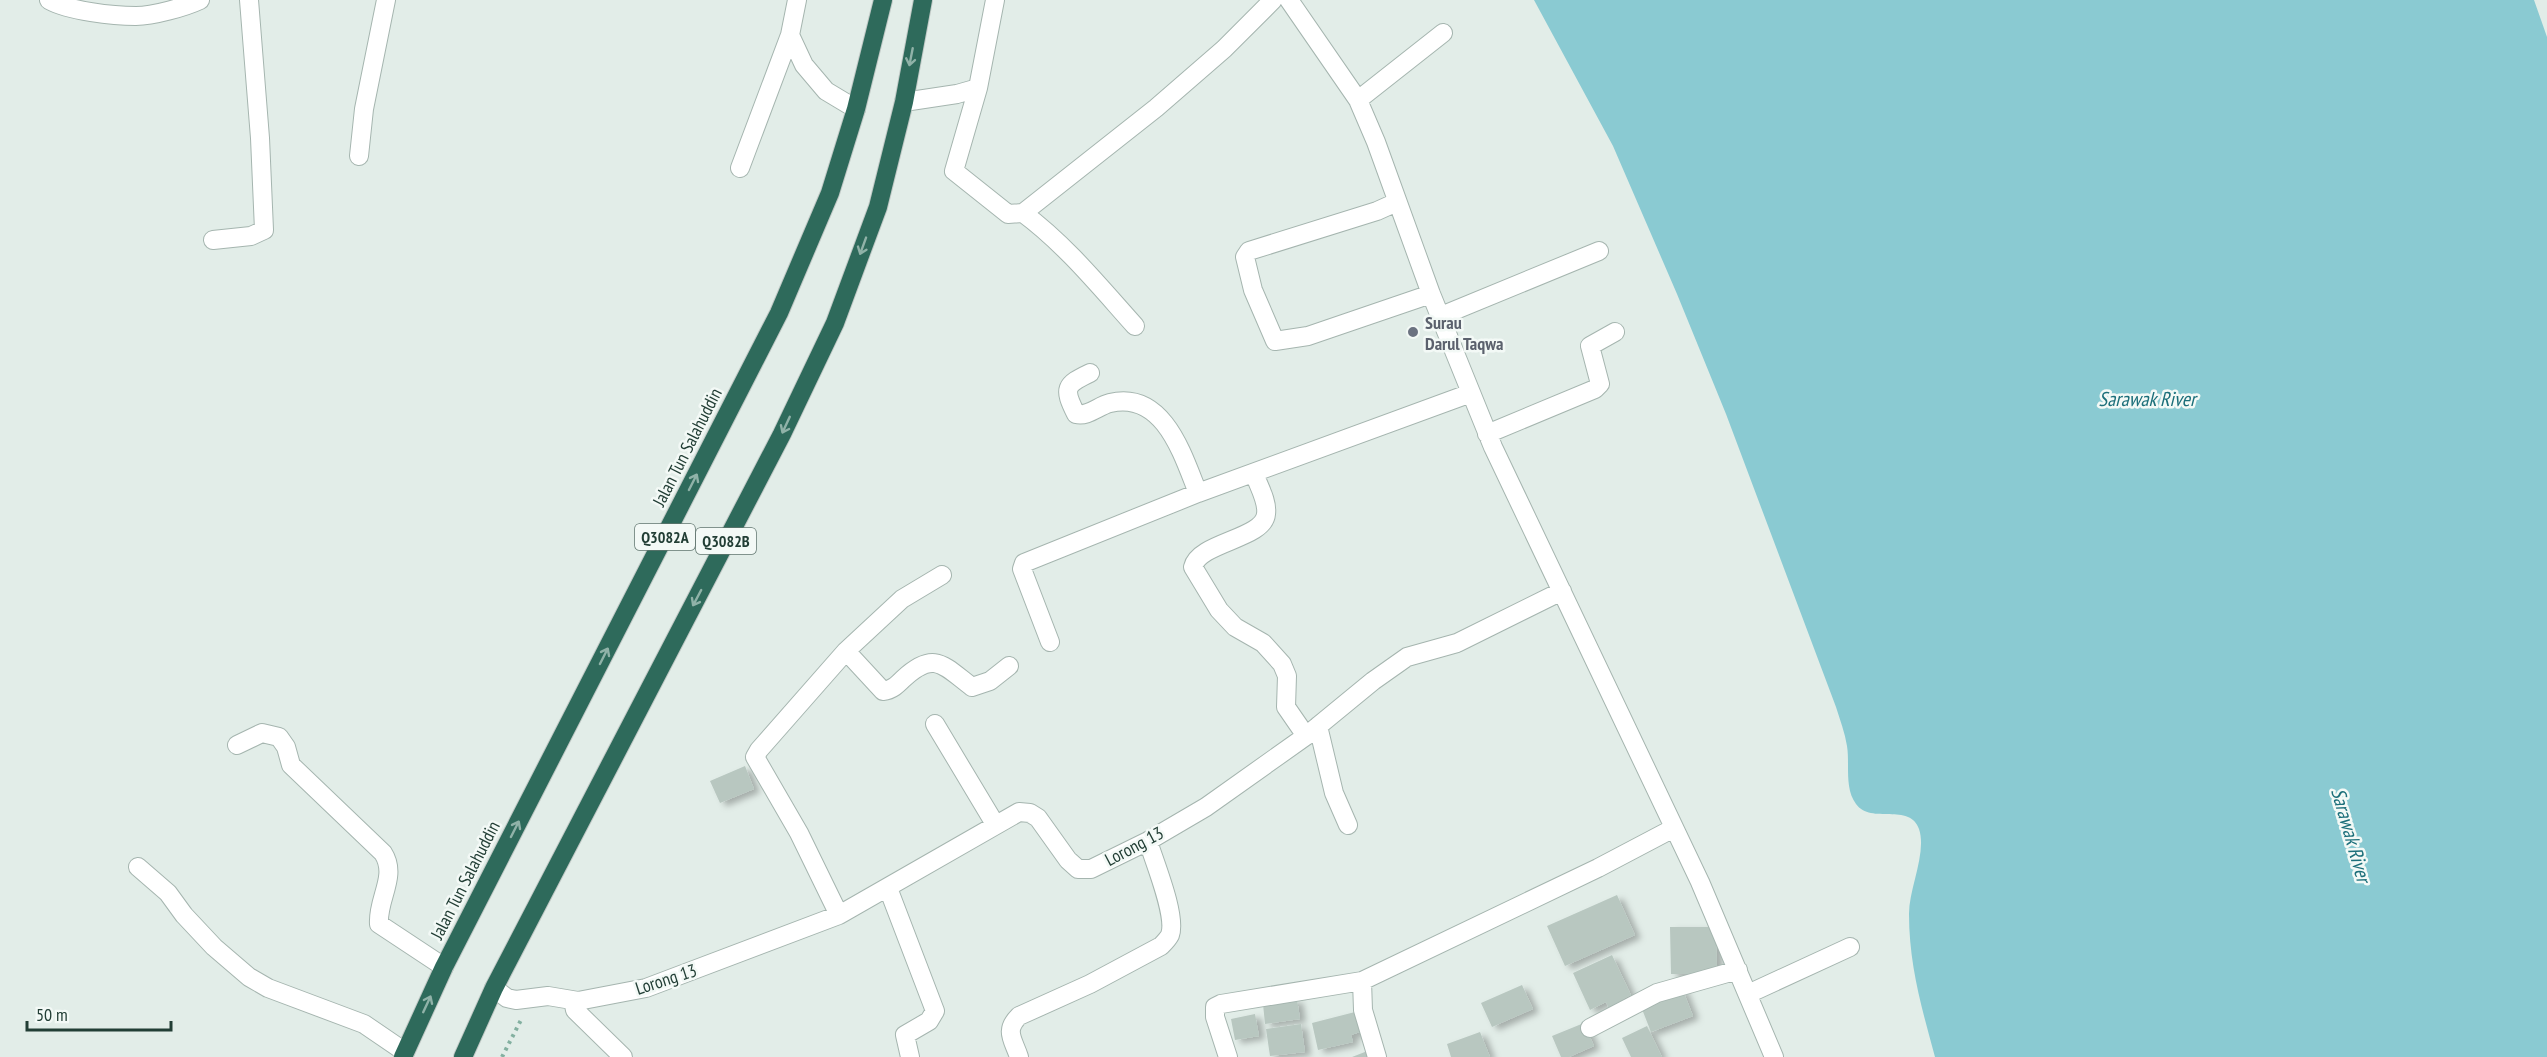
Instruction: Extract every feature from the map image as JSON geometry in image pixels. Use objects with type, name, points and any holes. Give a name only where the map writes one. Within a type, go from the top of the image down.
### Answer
[{"type":"highway","name":"Jalan Tun Salahuddin","points":[[404,1055],[444,967],[780,313],[830,193],[856,110],[883,0]]},
{"type":"highway","name":"Q3082B","points":[[463,1057],[494,988],[782,434],[830,333],[878,207],[904,102],[923,0]]},
{"type":"street","points":[[49,0],[89,11],[138,16],[191,5],[200,0]]},
{"type":"street","points":[[213,240],[251,236],[264,230],[260,138],[249,0]]},
{"type":"street","points":[[359,156],[364,109],[386,0]]},
{"type":"street","points":[[740,168],[790,35],[797,0]]},
{"type":"street","points":[[995,0],[978,88],[954,171],[1008,214],[1023,213],[1156,108],[1224,48],[1273,0]]},
{"type":"street","points":[[1288,0],[1358,99],[1431,294],[1487,434],[1674,828],[1738,970],[1774,1057]]},
{"type":"street","points":[[1358,99],[1443,33]]},
{"type":"street","points":[[790,35],[804,65],[826,92],[856,110]]},
{"type":"street","points":[[904,102],[957,94],[978,88]]},
{"type":"street","points":[[1397,202],[1377,211],[1249,251],[1245,257],[1252,290],[1275,341],[1308,336],[1431,294]]},
{"type":"street","points":[[1023,213],[1035,221],[1089,274],[1135,326]]},
{"type":"street","points":[[1441,316],[1599,251]]},
{"type":"street","points":[[1487,434],[1595,388],[1600,384],[1590,346],[1615,332]]},
{"type":"street","points":[[1090,373],[1071,382],[1067,391],[1076,414],[1085,414],[1110,403],[1128,402],[1145,406],[1174,435],[1198,493]]},
{"type":"street","points":[[1050,642],[1022,568],[1024,563],[1198,493],[1471,393]]},
{"type":"street","points":[[1254,473],[1266,506],[1267,516],[1261,525],[1203,555],[1194,561],[1192,567],[1219,610],[1235,627],[1263,643],[1282,664],[1287,676],[1286,707],[1312,731],[1348,825]]},
{"type":"street","points":[[839,915],[799,833],[755,758],[759,750],[846,651],[902,599],[942,574]]},
{"type":"street","name":"Lorong 13","points":[[494,988],[507,998],[516,1000],[534,997],[571,1000],[646,988],[839,915],[1019,812],[1030,813],[1038,818],[1068,860],[1078,868],[1091,869],[1148,841],[1206,807],[1312,731],[1373,681],[1407,657],[1457,643],[1562,591]]},
{"type":"street","points":[[846,651],[883,691],[896,686],[922,664],[932,661],[948,669],[972,687],[990,681],[1009,666]]},
{"type":"street","points":[[935,724],[995,824]]},
{"type":"street","points":[[237,745],[262,733],[279,737],[286,747],[291,765],[383,853],[389,863],[389,878],[378,915],[379,924],[444,967]]},
{"type":"street","points":[[1228,1057],[1215,1017],[1215,1006],[1362,981],[1598,868],[1674,828]]},
{"type":"street","points":[[1019,1057],[1010,1030],[1011,1024],[1019,1016],[1090,984],[1161,946],[1169,936],[1171,925],[1169,910],[1148,841]]},
{"type":"street","points":[[138,867],[168,893],[184,915],[214,947],[249,977],[268,988],[364,1024],[404,1055]]},
{"type":"street","points":[[888,888],[935,1011],[929,1021],[905,1035],[910,1057]]},
{"type":"street","points":[[1748,994],[1850,947]]},
{"type":"street","points":[[1590,1028],[1657,993],[1738,970]]},
{"type":"street","points":[[1362,981],[1363,1010],[1377,1057]]},
{"type":"street","points":[[571,1000],[574,1010],[623,1057]]},
{"type":"path","points":[[502,1057],[534,997]]},
{"type":"water","name":"Sarawak River","points":[[1534,0],[2534,0],[2547,37],[2547,1057],[1935,1057],[1917,987],[1911,951],[1909,914],[1921,849],[1919,829],[1914,821],[1907,817],[1863,810],[1852,798],[1844,731],[1726,414],[1613,146]]},
{"type":"building","points":[[745,766],[754,789],[720,803],[710,781]]},
{"type":"building","points":[[1617,895],[1635,935],[1565,966],[1547,926]]},
{"type":"building","points":[[1670,927],[1716,927],[1717,974],[1671,974]]},
{"type":"building","points":[[1612,955],[1631,995],[1623,999],[1625,1004],[1610,1011],[1606,1002],[1590,1010],[1573,973]]},
{"type":"building","points":[[1522,985],[1533,1009],[1492,1027],[1481,1003]]},
{"type":"building","points":[[1682,988],[1693,1016],[1651,1032],[1640,1004]]},
{"type":"building","points":[[1297,999],[1300,1019],[1265,1024],[1263,1004]]},
{"type":"building","points":[[1355,1012],[1360,1032],[1351,1035],[1353,1042],[1318,1050],[1312,1023]]},
{"type":"building","points":[[1255,1014],[1259,1036],[1235,1040],[1231,1019]]},
{"type":"building","points":[[1584,1023],[1594,1046],[1569,1057],[1561,1057],[1552,1036]]},
{"type":"building","points":[[1301,1024],[1305,1052],[1270,1056],[1266,1029]]},
{"type":"building","points":[[1647,1026],[1662,1057],[1631,1057],[1622,1038]]},
{"type":"building","points":[[1480,1032],[1490,1057],[1451,1057],[1447,1044]]},
{"type":"building","points":[[1370,1050],[1372,1057],[1352,1057]]},
{"type":"place","name":"Surau Darul Taqwa","points":[[1413,332]]}]
